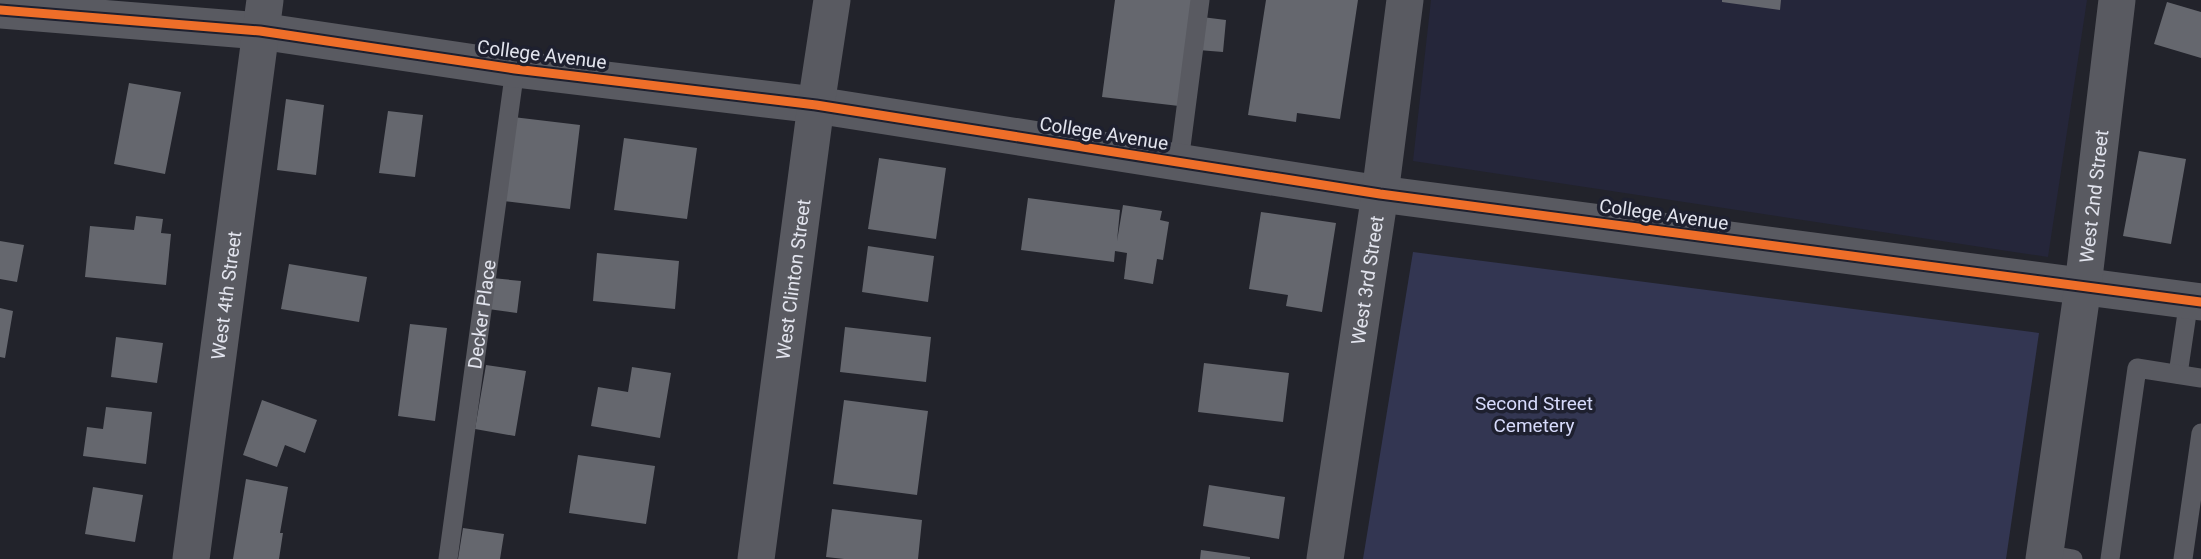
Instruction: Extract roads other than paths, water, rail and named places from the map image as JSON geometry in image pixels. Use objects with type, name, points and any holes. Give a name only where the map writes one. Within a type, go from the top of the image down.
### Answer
[{"type":"street","name":"West Clinton Street","points":[[756,559],[832,0]]},
{"type":"street","name":"West 3rd Street","points":[[1325,559],[1380,194],[1405,0]]},
{"type":"street","name":"West 2nd Street","points":[[2054,557],[2083,286],[2118,0]]},
{"type":"street","name":"College Avenue","points":[[0,10],[262,16],[515,69],[816,105],[1380,194],[2195,301]]},
{"type":"street","name":"West 4th Street","points":[[191,559],[262,16]]},
{"type":"lane","points":[[1179,162],[1200,0]]},
{"type":"lane","name":"Decker Place","points":[[448,559],[515,69]]},
{"type":"lane","points":[[2178,374],[2195,301]]},
{"type":"lane","points":[[2110,559],[2137,368],[2201,378]]},
{"type":"lane","points":[[2183,559],[2201,433]]},
{"type":"park label","name":"Second Street Cemetery","points":[[1534,414]]}]
